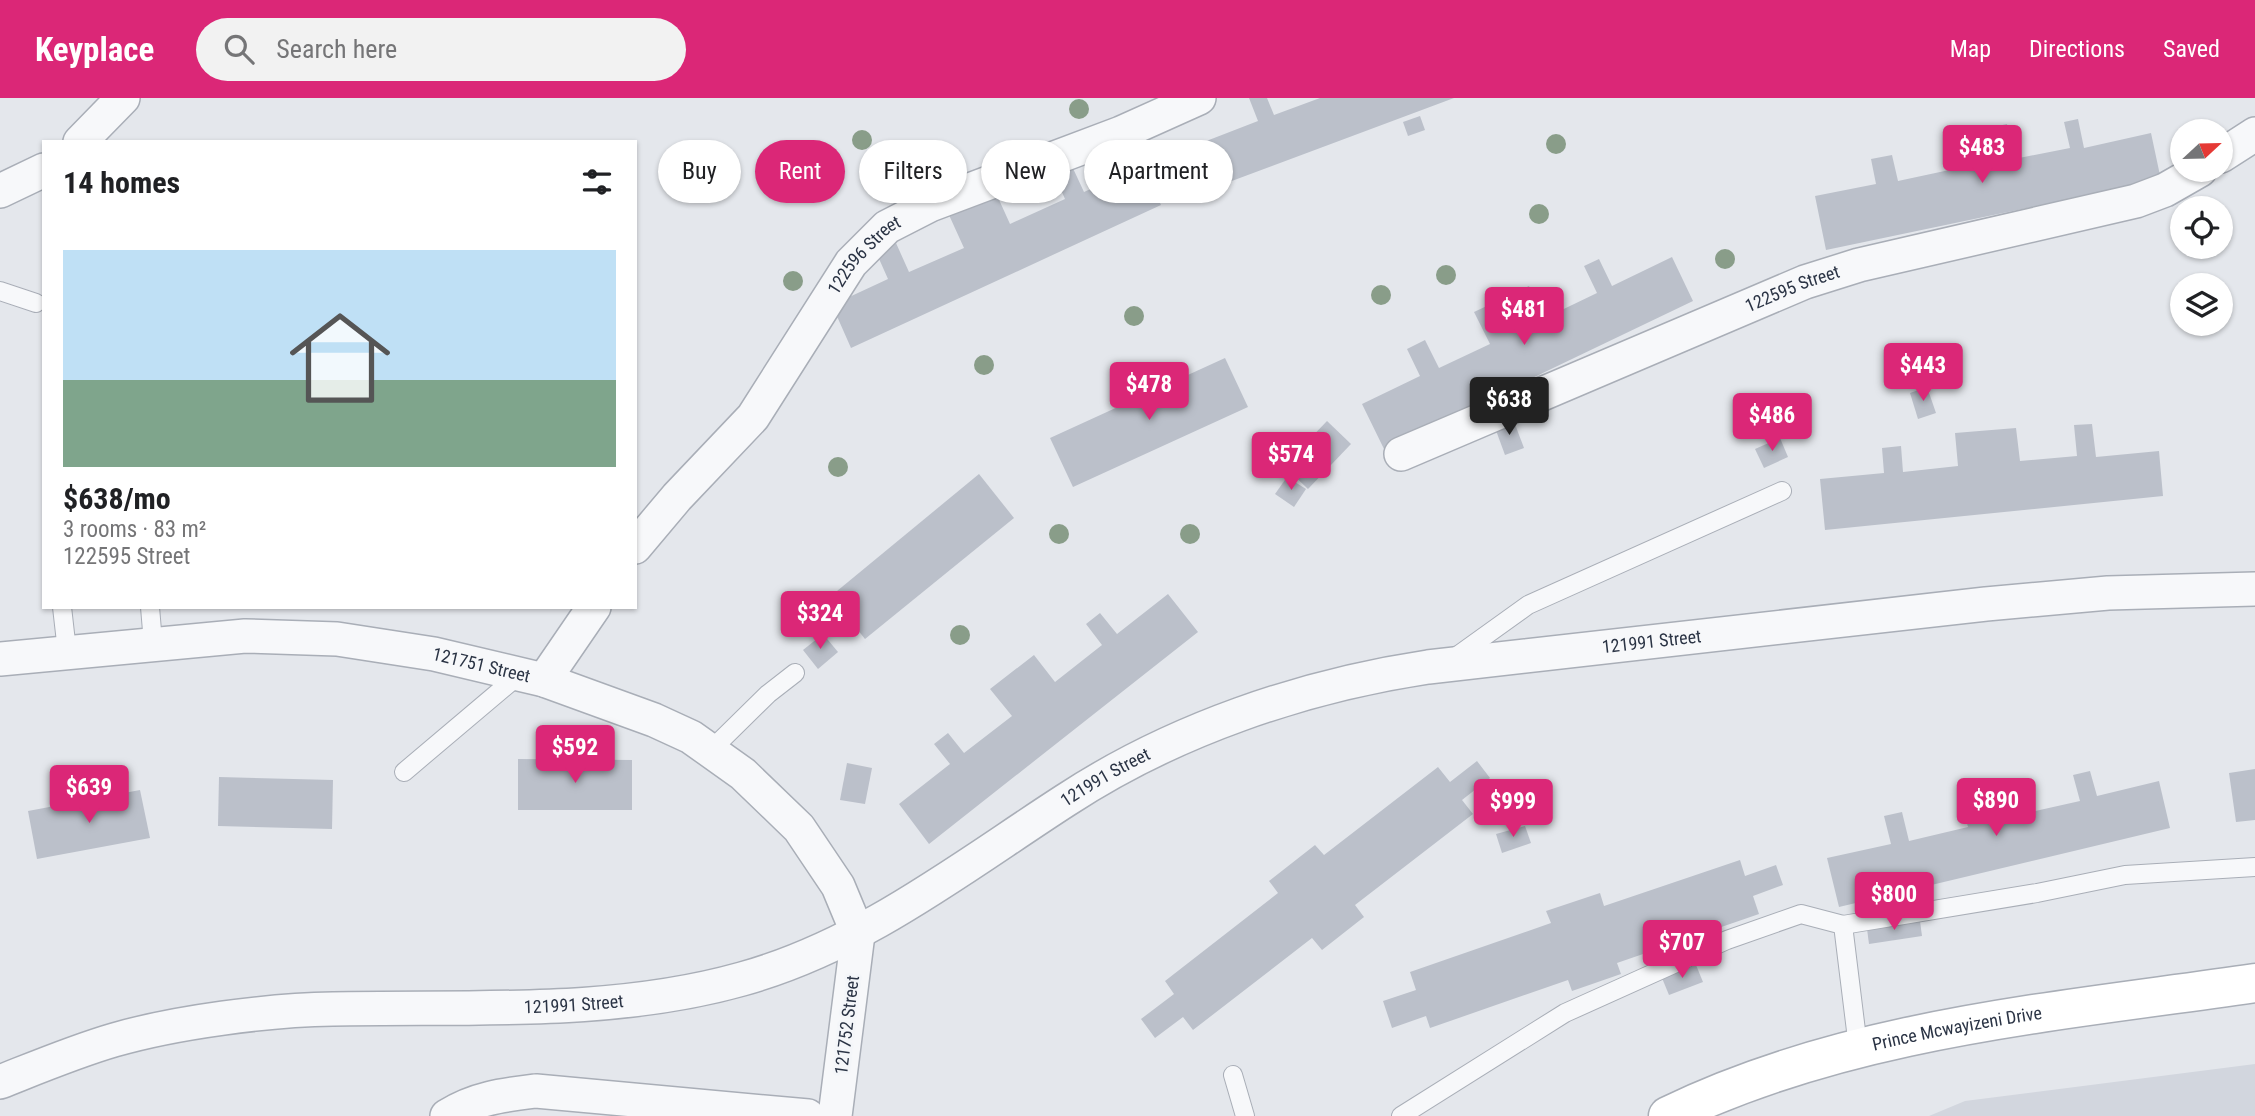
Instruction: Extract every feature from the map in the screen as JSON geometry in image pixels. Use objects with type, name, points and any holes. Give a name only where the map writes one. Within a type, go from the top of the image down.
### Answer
[{"type":"street","points":[[82,140],[123,98]]},
{"type":"street","name":"122596 Street","points":[[637,545],[677,497],[754,417],[852,263],[887,228],[930,205],[1121,132],[1199,98]]},
{"type":"street","points":[[2233,148],[2255,134]]},
{"type":"street","name":"122595 Street","points":[[1401,454],[1805,282],[1859,265],[2136,201],[2179,182]]},
{"type":"street","name":"121991 Street","points":[[0,1082],[116,1039],[170,1028],[278,1013],[331,1009],[551,1006],[701,990],[758,974],[858,934],[945,883],[1068,799],[1159,748],[1284,701],[1359,680],[1445,666],[1986,604],[2108,593],[2255,589]]},
{"type":"street","points":[[532,677],[592,609]]},
{"type":"street","name":"121751 Street","points":[[0,659],[245,636],[337,639],[434,654],[532,677],[654,720],[691,737],[773,800],[799,828],[838,886],[858,934]]},
{"type":"street","name":"121752 Street","points":[[835,1116],[858,934]]},
{"type":"street","name":"Prince Mcwayizeni Drive","points":[[1668,1116],[1715,1093],[1858,1047],[2020,1017],[2255,983]]},
{"type":"street","points":[[447,1116],[474,1101],[491,1096],[536,1091],[808,1116]]},
{"type":"lane","points":[[0,290],[36,303]]},
{"type":"lane","points":[[1445,666],[1528,605],[1782,491]]},
{"type":"lane","points":[[62,609],[67,651]]},
{"type":"lane","points":[[150,609],[153,643]]},
{"type":"lane","points":[[710,751],[761,701],[795,673]]},
{"type":"lane","points":[[404,772],[532,677]]},
{"type":"lane","points":[[1401,1116],[1565,1013],[1727,940],[1801,914],[1843,925],[2125,875],[2255,867]]},
{"type":"lane","points":[[1843,925],[1858,1047]]},
{"type":"lane","points":[[1233,1075],[1245,1116]]},
{"type":"shaded area","points":[[2255,1064],[2255,1116],[1929,1116],[1965,1101]]},
{"type":"building","points":[[1249,98],[1267,98],[1274,115],[1320,98],[1454,98],[1233,181],[1233,140],[1209,140],[1258,121]]},
{"type":"building","points":[[1420,116],[1425,130],[1408,136],[1403,122]]},
{"type":"building","points":[[2078,119],[2084,148],[2151,133],[2161,180],[1826,250],[1815,196],[1876,184],[1871,159],[1892,155],[1898,181],[1954,169],[1947,137],[2007,124],[2014,159],[2070,148],[2064,122]]},
{"type":"building","points":[[1070,164],[1084,192],[1084,203],[1161,205],[851,348],[832,305],[888,279],[876,252],[896,243],[909,272],[964,248],[949,215],[981,200],[981,203],[1001,203],[1010,224],[1056,203],[1070,203]]},
{"type":"building","points":[[1672,257],[1693,301],[1384,449],[1362,404],[1420,376],[1407,349],[1425,340],[1439,368],[1490,344],[1474,312],[1529,286],[1545,318],[1597,293],[1584,266],[1599,259],[1612,286]]},
{"type":"building","points":[[1225,358],[1248,407],[1073,487],[1050,438]]},
{"type":"building","points":[[1927,387],[1936,413],[1918,419],[1910,393]]},
{"type":"building","points":[[1513,419],[1524,448],[1505,455],[1494,425]]},
{"type":"building","points":[[1327,421],[1351,444],[1308,489],[1284,466]]},
{"type":"building","points":[[2092,424],[2096,457],[2159,451],[2163,496],[1825,530],[1820,479],[1884,473],[1882,448],[1901,446],[1903,472],[1958,466],[1955,433],[2016,428],[2020,461],[2077,456],[2074,425]]},
{"type":"building","points":[[1780,438],[1788,457],[1764,468],[1755,449]]},
{"type":"building","points":[[979,474],[1014,518],[865,639],[831,596]]},
{"type":"building","points":[[1287,477],[1306,489],[1294,507],[1275,494]]},
{"type":"building","points":[[1168,594],[1198,632],[929,844],[899,804],[950,764],[934,744],[948,733],[964,753],[1012,716],[990,689],[1034,655],[1055,682],[1102,645],[1086,624],[1100,613],[1117,634]]},
{"type":"building","points":[[823,634],[838,652],[818,669],[803,650]]},
{"type":"building","points":[[518,759],[632,760],[632,810],[518,810]]},
{"type":"building","points":[[1477,761],[1490,778],[1462,800],[1473,814],[1355,905],[1364,917],[1322,950],[1312,938],[1193,1030],[1183,1017],[1155,1038],[1141,1019],[1174,994],[1165,981],[1278,893],[1269,881],[1315,845],[1324,855],[1438,767],[1450,782]]},
{"type":"building","points":[[847,763],[872,768],[865,804],[840,800]]},
{"type":"building","points":[[2255,769],[2255,820],[2236,822],[2229,773]]},
{"type":"building","points":[[2090,771],[2097,796],[2159,781],[2170,828],[1839,907],[1827,858],[1891,844],[1884,816],[1902,812],[1909,841],[1968,827],[1959,792],[2013,780],[2022,814],[2080,801],[2073,775]]},
{"type":"building","points":[[219,777],[333,780],[332,829],[218,826]]},
{"type":"building","points":[[140,790],[150,838],[37,859],[28,811]]},
{"type":"building","points":[[1525,826],[1531,843],[1502,853],[1496,834]]},
{"type":"building","points":[[1740,860],[1745,876],[1776,865],[1783,885],[1753,896],[1759,914],[1617,963],[1621,974],[1572,991],[1568,980],[1430,1028],[1426,1016],[1392,1028],[1383,1001],[1416,990],[1410,972],[1551,923],[1546,911],[1600,893],[1604,906]]},
{"type":"building","points":[[1920,921],[1922,936],[1869,944],[1867,929]]},
{"type":"building","points":[[1696,965],[1703,982],[1669,995],[1662,978]]}]
